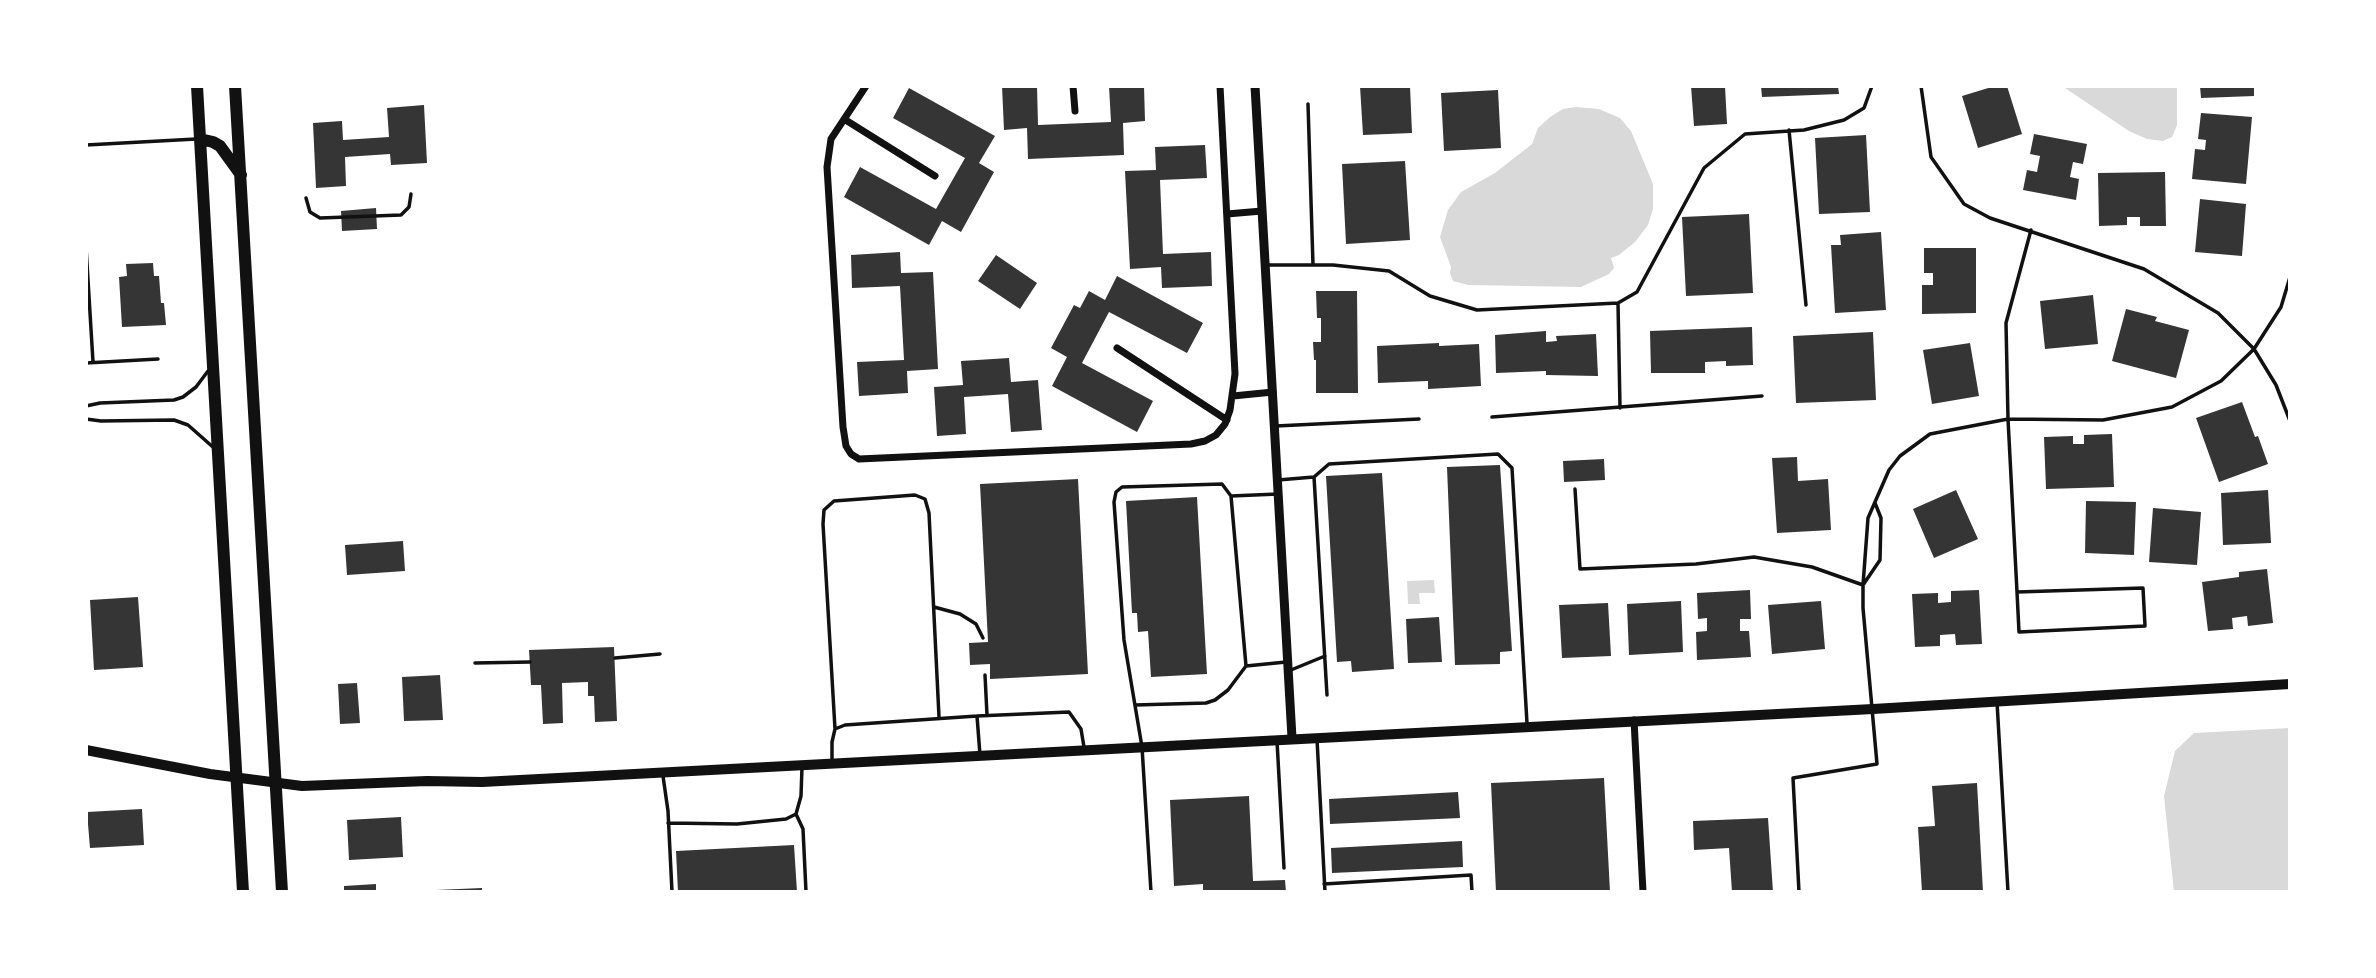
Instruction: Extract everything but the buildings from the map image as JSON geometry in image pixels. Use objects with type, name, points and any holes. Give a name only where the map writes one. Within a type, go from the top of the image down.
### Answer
[{"type":"highway","points":[[197,86],[243,892]]},
{"type":"highway","points":[[235,86],[282,892]]},
{"type":"highway","points":[[200,139],[220,146],[241,176]]},
{"type":"main road","points":[[86,750],[236,778],[302,786],[427,781],[482,782],[1873,709],[2290,684]]},
{"type":"street","points":[[866,86],[831,139],[827,167],[843,427],[846,446],[851,454],[859,459],[1191,444],[1216,435],[1227,419],[1235,374],[1220,86]]},
{"type":"street","points":[[1073,86],[1075,111]]},
{"type":"street","points":[[1255,86],[1292,738]]},
{"type":"street","points":[[844,119],[935,176]]},
{"type":"street","points":[[1227,214],[1262,211]]},
{"type":"street","points":[[1117,348],[1227,419]]},
{"type":"street","points":[[1233,396],[1273,393]]},
{"type":"street","points":[[1634,720],[1643,892]]},
{"type":"lane","points":[[1266,265],[1313,265],[1389,271],[1430,296],[1477,310],[1618,303],[1637,292],[1704,168],[1745,134],[1804,130],[1844,120],[1864,108],[1872,86]]},
{"type":"lane","points":[[1921,86],[1931,157],[1964,204],[1990,218],[2144,269],[2218,313],[2254,349],[2276,385],[2290,421]]},
{"type":"lane","points":[[1308,104],[1313,265]]},
{"type":"lane","points":[[1789,130],[1806,305]]},
{"type":"lane","points":[[86,145],[200,139]]},
{"type":"lane","points":[[306,198],[310,212],[315,217],[334,218],[401,215],[409,207],[411,194]]},
{"type":"lane","points":[[2017,592],[2143,588],[2145,626],[2020,632],[2017,592],[2008,419],[2006,323],[2031,230]]},
{"type":"lane","points":[[86,247],[93,362]]},
{"type":"lane","points":[[1800,892],[1793,778],[1877,764],[1863,608],[1868,518],[1889,470],[1900,456],[1930,434],[2008,419],[2103,420],[2172,407],[2221,381],[2254,349],[2281,307],[2290,277]]},
{"type":"lane","points":[[1618,303],[1620,408]]},
{"type":"lane","points":[[86,363],[158,359]]},
{"type":"lane","points":[[86,406],[174,400],[196,387],[212,366]]},
{"type":"lane","points":[[1492,417],[1762,396]]},
{"type":"lane","points":[[86,419],[174,420],[197,432],[216,450]]},
{"type":"lane","points":[[1274,426],[1419,419]]},
{"type":"lane","points":[[1277,480],[1314,477],[1329,464],[1498,454],[1512,468],[1527,726]]},
{"type":"lane","points":[[1314,477],[1327,695]]},
{"type":"lane","points":[[1135,705],[1206,703],[1215,700],[1228,690],[1246,666],[1231,496],[1222,484],[1122,487],[1116,492],[1114,502],[1124,640],[1142,747],[1151,892]]},
{"type":"lane","points":[[1576,489],[1580,569],[1696,564],[1754,557],[1812,567],[1863,586]]},
{"type":"lane","points":[[1231,496],[1278,494]]},
{"type":"lane","points":[[832,763],[835,729],[823,538],[824,510],[834,501],[915,495],[925,499],[929,513],[939,717]]},
{"type":"lane","points":[[1863,586],[1880,560],[1881,518],[1875,503]]},
{"type":"lane","points":[[934,607],[960,614],[976,624],[983,638]]},
{"type":"lane","points":[[615,658],[660,654]]},
{"type":"lane","points":[[1246,666],[1288,666],[1325,656]]},
{"type":"lane","points":[[475,663],[530,662]]},
{"type":"lane","points":[[985,675],[987,715]]},
{"type":"lane","points":[[1997,701],[2008,892]]},
{"type":"lane","points":[[835,729],[845,725],[939,717],[1069,712],[1081,729],[1085,750]]},
{"type":"lane","points":[[977,716],[980,755]]},
{"type":"lane","points":[[1317,737],[1325,892]]},
{"type":"lane","points":[[1277,739],[1284,868]]},
{"type":"lane","points":[[802,765],[801,796],[796,814],[803,829],[806,892]]},
{"type":"lane","points":[[663,772],[672,892]]},
{"type":"lane","points":[[668,822],[737,824],[786,819],[796,814]]},
{"type":"lane","points":[[1324,884],[1471,875],[1472,892]]},
{"type":"shaded area","points":[[2062,86],[2177,86],[2177,125],[2172,137],[2163,141],[2147,139],[2129,131]]},
{"type":"shaded area","points":[[1563,109],[1599,109],[1620,118],[1631,131],[1653,184],[1653,209],[1648,225],[1635,242],[1611,258],[1614,268],[1609,274],[1581,287],[1468,285],[1453,281],[1440,237],[1448,210],[1461,192],[1495,173],[1532,144],[1538,128],[1550,117]]},
{"type":"shaded area","points":[[1434,580],[1435,593],[1419,593],[1420,604],[1408,604],[1407,581]]},
{"type":"shaded area","points":[[2290,728],[2290,892],[2174,892],[2164,796],[2175,751],[2194,733]]}]
